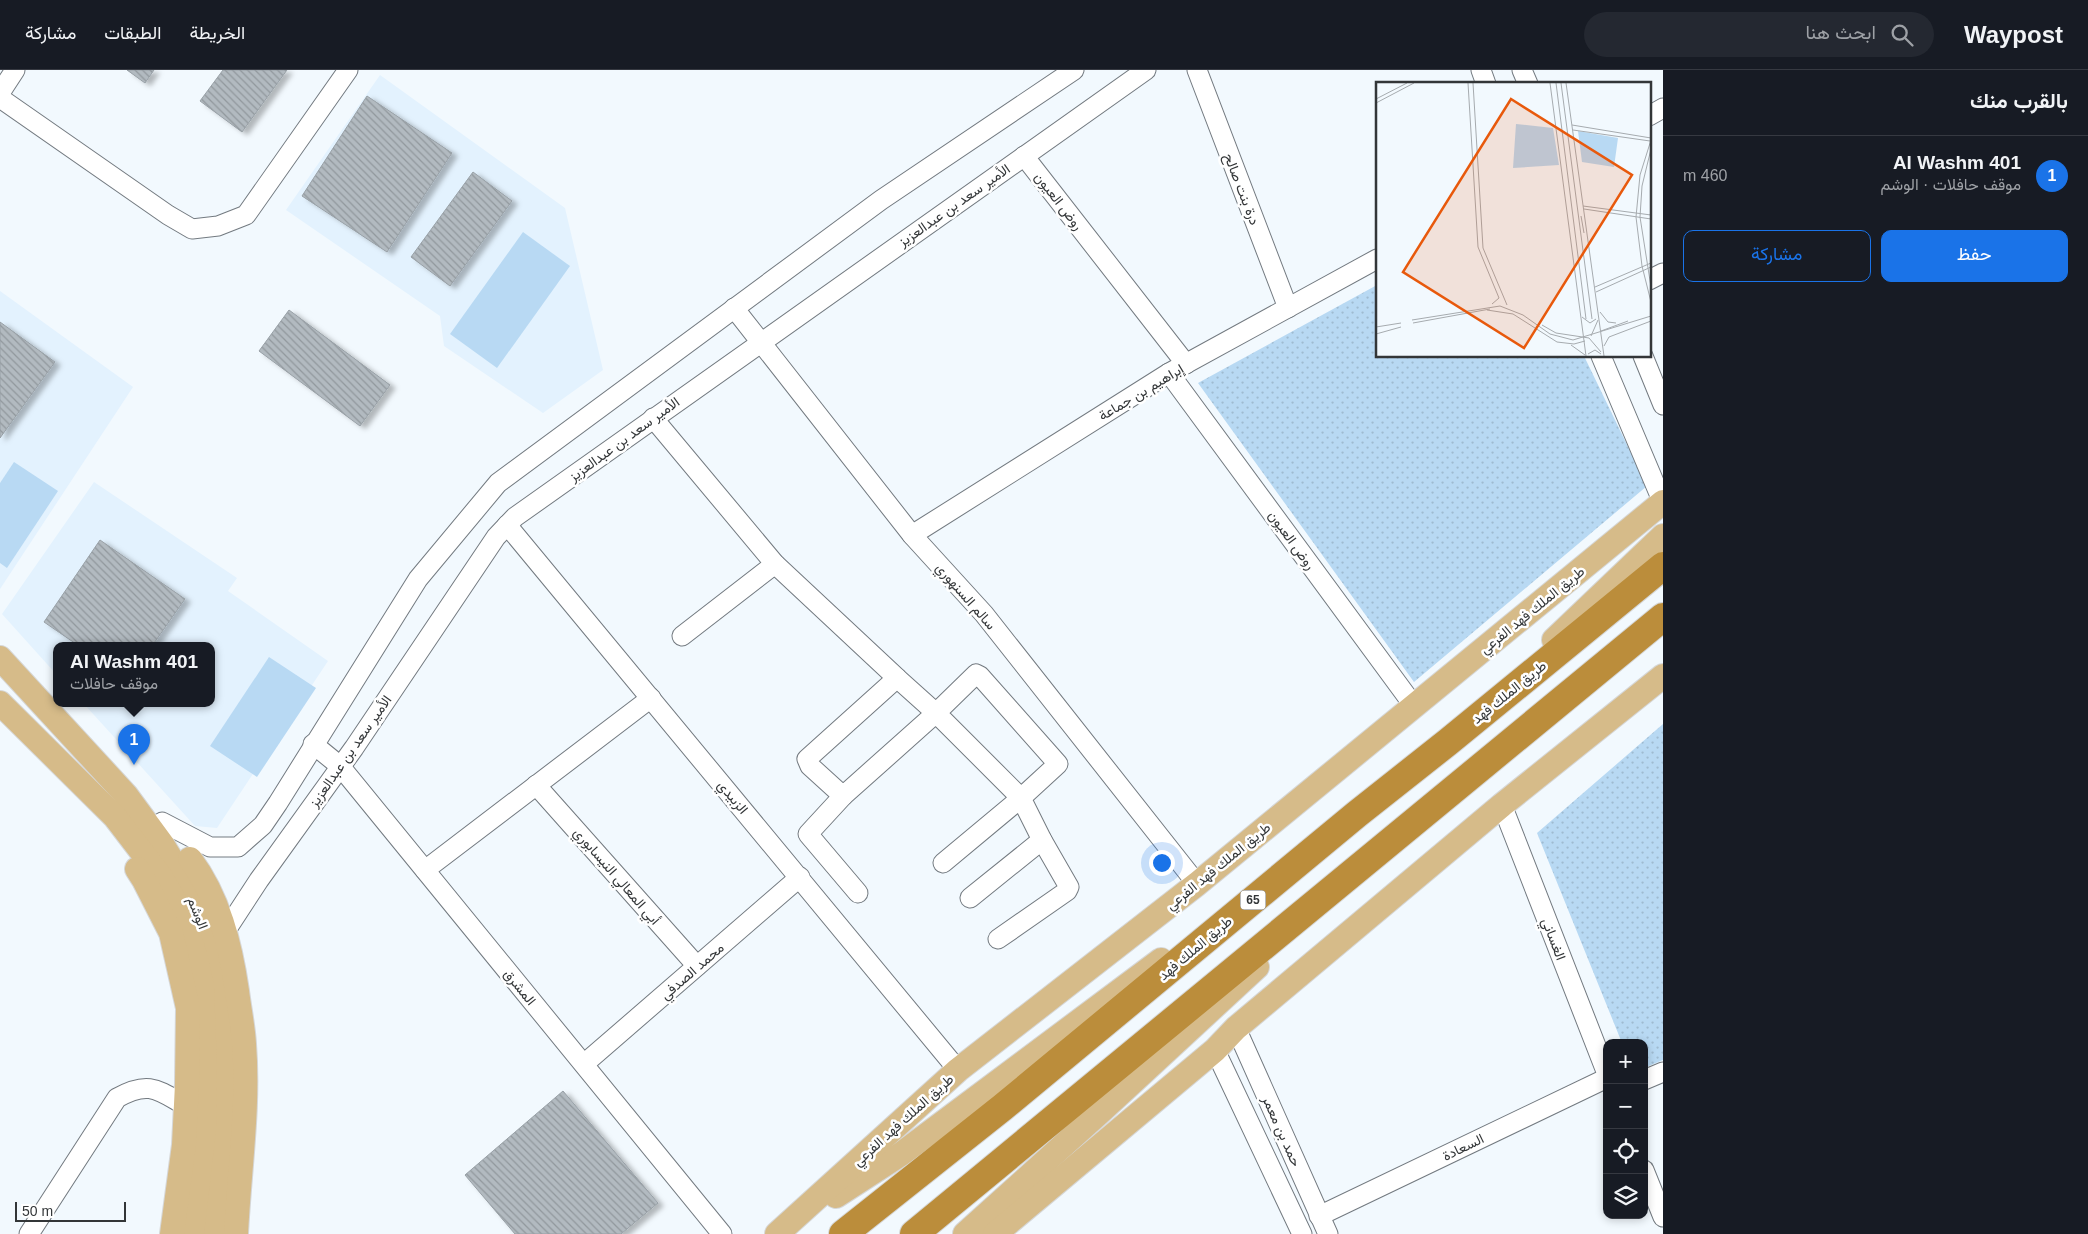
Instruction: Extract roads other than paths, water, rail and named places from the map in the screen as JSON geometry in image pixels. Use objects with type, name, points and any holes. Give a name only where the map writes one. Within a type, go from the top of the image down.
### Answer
[{"type":"highway","name":"طريق الملك فهد","points":[[843,1234],[1002,1107],[1357,814],[1663,566]]},
{"type":"highway","points":[[914,1234],[1663,617]]},
{"type":"main road","name":"طريق الملك فهد الفرعي","points":[[779,1232],[958,1070],[1197,884],[1663,503]]},
{"type":"main road","points":[[1448,742],[1663,536]]},
{"type":"main road","points":[[1620,652],[1663,623]]},
{"type":"main road","name":"الوشم","points":[[2,651],[24,684],[126,795],[162,844],[187,885],[202,920],[213,956],[225,1031],[227,1084],[221,1172],[213,1234]]},
{"type":"main road","points":[[995,1234],[1215,1050],[1236,1028],[1502,805],[1663,676]]},
{"type":"main road","name":"الوشم","points":[[0,703],[115,817],[161,878],[176,903],[196,958],[202,987],[205,1065],[204,1130],[192,1234]]},
{"type":"main road","points":[[73,777],[144,880],[171,932],[188,1008],[184,1145],[172,1234]]},
{"type":"main road","points":[[126,795],[162,822],[197,869],[222,917],[234,969],[244,1044],[244,1116],[236,1234]]},
{"type":"main road","points":[[779,1232],[901,1154],[1357,814]]},
{"type":"main road","points":[[965,1234],[1113,1100],[1387,844]]},
{"type":"street","points":[[0,94],[15,70]]},
{"type":"street","points":[[0,98],[168,215],[192,228],[218,226],[246,215],[348,70]]},
{"type":"street","points":[[162,822],[210,847],[238,847],[263,825],[418,579],[498,483],[881,200],[1074,70]]},
{"type":"street","name":"الأمير سعد بن عبدالعزيز","points":[[225,932],[496,537],[515,517],[1146,70]]},
{"type":"street","name":"درة بنت صالح","points":[[1197,70],[1288,308]]},
{"type":"street","points":[[1481,70],[1485,82]]},
{"type":"street","points":[[1522,70],[1527,82]]},
{"type":"street","points":[[1650,115],[1663,108]]},
{"type":"street","name":"روض العيون","points":[[1024,156],[1186,364]]},
{"type":"street","name":"إبراهيم بن جماعة","points":[[912,535],[1169,373],[1376,260]]},
{"type":"street","points":[[1650,280],[1663,273]]},
{"type":"street","name":"سالم السنهوري","points":[[734,308],[912,535],[984,614],[1197,884]]},
{"type":"street","points":[[1602,358],[1663,503]]},
{"type":"street","points":[[1644,358],[1663,405]]},
{"type":"street","name":"روض العيون","points":[[1169,373],[1414,706]]},
{"type":"street","points":[[653,418],[776,564],[936,713],[1021,798],[1042,840],[1068,880],[1069,886],[1067,891],[998,939]]},
{"type":"street","name":"الزبيدي","points":[[507,525],[800,876],[958,1070]]},
{"type":"street","points":[[682,636],[776,564]]},
{"type":"street","points":[[858,893],[808,834],[843,796],[936,713],[976,674],[980,676],[1057,763],[1055,768],[1021,798],[943,863]]},
{"type":"street","points":[[843,796],[810,766],[807,759],[897,678]]},
{"type":"street","points":[[425,870],[651,698]]},
{"type":"street","name":"المشرق","points":[[314,744],[340,766],[722,1234]]},
{"type":"street","name":"أبي المعالي النيسابوري","points":[[536,785],[697,966]]},
{"type":"street","name":"الغساني","points":[[1502,805],[1603,1064]]},
{"type":"street","points":[[970,898],[1042,840]]},
{"type":"street","name":"محمد الصدفي","points":[[584,1064],[800,876]]},
{"type":"street","name":"حمد بن معمر","points":[[1236,1028],[1328,1234]]},
{"type":"street","name":"حمد بن معمر","points":[[1215,1050],[1302,1234]]},
{"type":"street","points":[[1648,1078],[1663,1072]]},
{"type":"street","name":"السعادة","points":[[1319,1216],[1603,1080]]},
{"type":"street","points":[[29,1234],[117,1098],[132,1090],[155,1088],[186,1106]]},
{"type":"street","points":[[1646,1174],[1663,1218]]},
{"type":"place","name":"Al Washm 401","points":[[134,765]]}]
